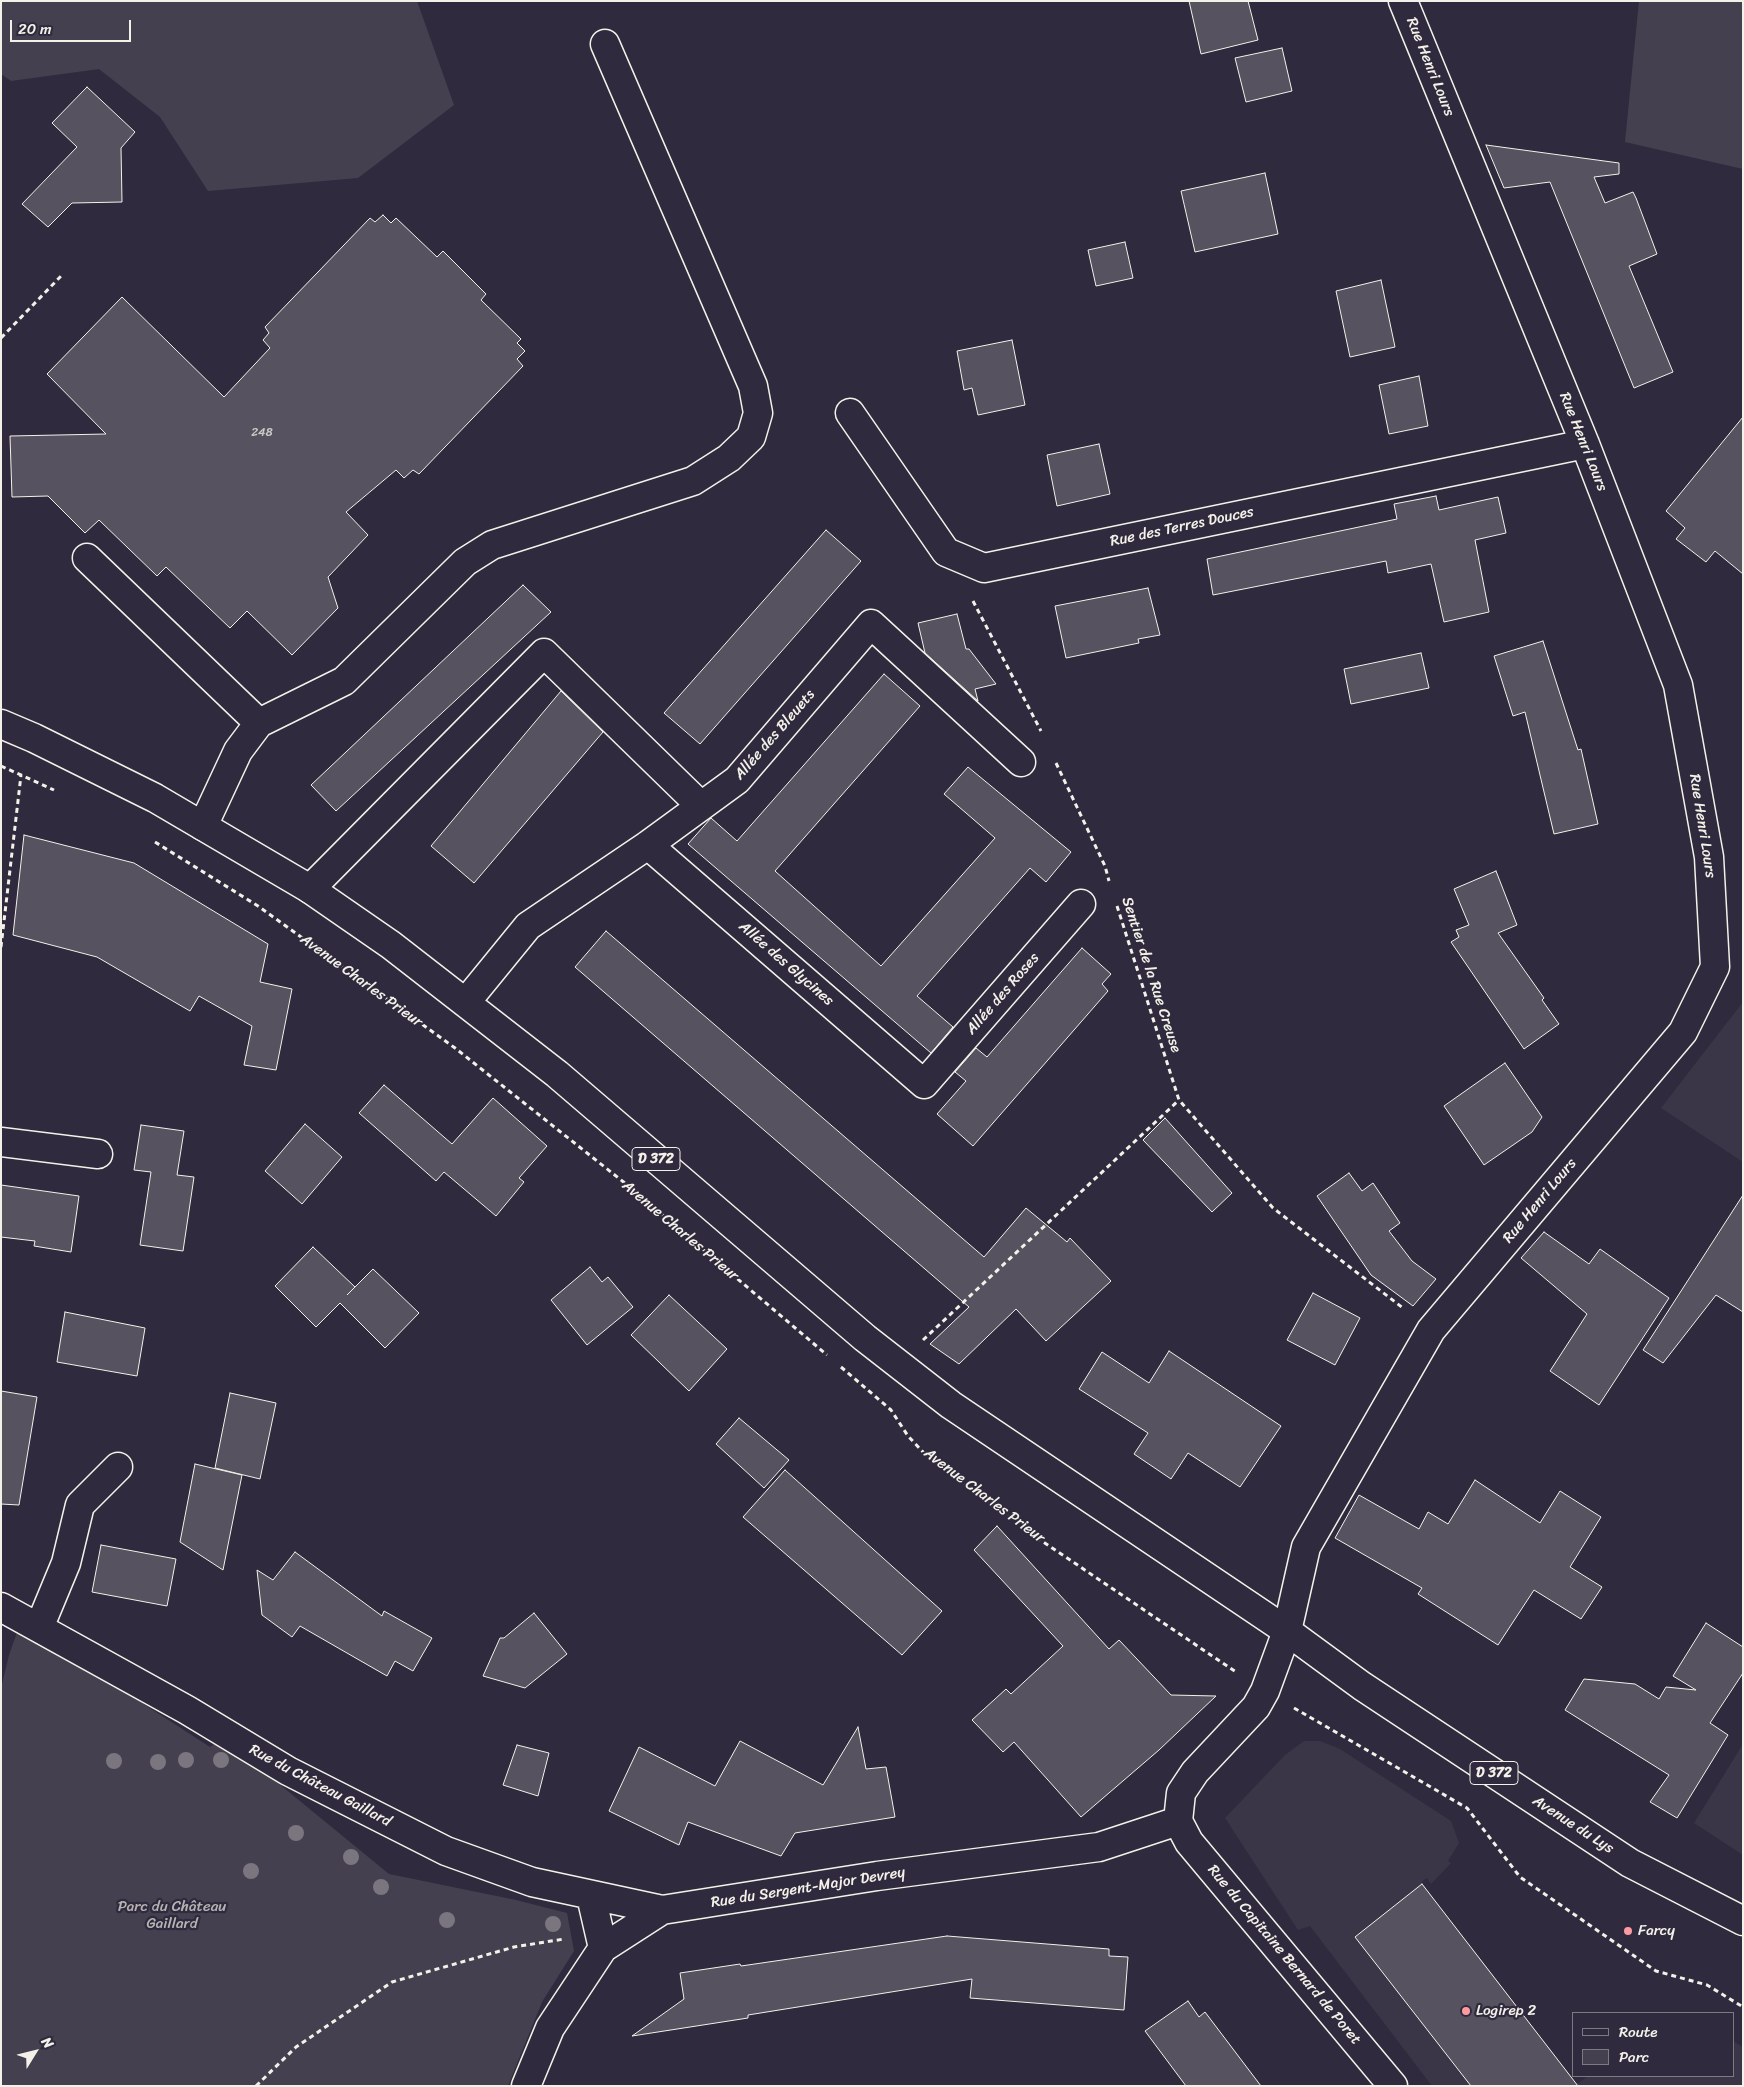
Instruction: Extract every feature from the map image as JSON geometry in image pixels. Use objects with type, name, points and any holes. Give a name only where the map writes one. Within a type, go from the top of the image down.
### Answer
[{"type":"street","name":"Rue Henri Lours","points":[[1178,1821],[1181,1793],[1195,1772],[1256,1707],[1265,1691],[1287,1631],[1306,1547],[1431,1330],[1683,1032],[1715,967],[1709,857],[1678,685],[1585,444],[1403,1]]},
{"type":"street","points":[[203,826],[238,752],[259,723],[344,681],[465,562],[492,545],[693,481],[729,458],[751,437],[758,413],[753,386],[605,44]]},
{"type":"street","points":[[850,414],[946,552]]},
{"type":"street","name":"Rue des Terres Douces","points":[[946,552],[984,568],[1585,444]]},
{"type":"street","points":[[87,558],[259,723]]},
{"type":"street","name":"Allée des Bleuets","points":[[466,1002],[528,926],[648,845],[737,780],[872,624],[1021,762]]},
{"type":"street","points":[[310,889],[544,653],[701,806]]},
{"type":"street","name":"D 372","points":[[1,724],[120,780],[203,826],[310,889],[391,945],[557,1074],[897,1364],[951,1405],[1287,1631]]},
{"type":"street","name":"Allée des Glycines","points":[[648,845],[924,1084]]},
{"type":"street","name":"Allée des Roses","points":[[924,1084],[1081,904]]},
{"type":"street","points":[[1,1142],[98,1154]]},
{"type":"street","points":[[39,1628],[66,1563],[80,1505],[118,1467]]},
{"type":"street","name":"Rue du Château Gaillard","points":[[1,1607],[187,1710],[288,1771],[446,1851],[532,1882],[662,1910]]},
{"type":"street","name":"Avenue du Lys","points":[[1287,1631],[1362,1686],[1630,1863],[1743,1921]]},
{"type":"street","name":"Rue du Sergent-Major Devrey","points":[[526,2086],[550,2028],[601,1941],[662,1910],[876,1876],[1099,1847],[1178,1821]]},
{"type":"street","name":"Rue du Capitaine Bernard de Poret","points":[[1178,1821],[1189,1842],[1393,2086]]},
{"type":"street","points":[[592,1896],[601,1941]]},
{"type":"path","points":[[1,338],[63,274]]},
{"type":"path","points":[[946,552],[1042,734]]},
{"type":"path","name":"Sentier de la Rue Creuse","points":[[1055,760],[1105,866],[1110,885]]},
{"type":"path","points":[[1,766],[57,792]]},
{"type":"path","points":[[1,947],[21,775]]},
{"type":"path","name":"Avenue Charles Prieur","points":[[153,840],[258,906],[455,1048],[626,1184],[833,1360]]},
{"type":"path","name":"Sentier de la Rue Creuse","points":[[1116,904],[1179,1100],[1273,1208],[1431,1330]]},
{"type":"path","points":[[897,1364],[1179,1100]]},
{"type":"path","name":"Avenue Charles Prieur","points":[[840,1366],[891,1410],[908,1436],[931,1458],[1033,1535],[1265,1691],[1467,1808],[1520,1877],[1656,1971],[1707,1985],[1743,2008]]},
{"type":"path","points":[[256,2086],[296,2047],[392,1982],[514,1947],[601,1941]]},
{"type":"shaded area","points":[[1743,1002],[1743,1162],[1661,1108]]},
{"type":"shaded area","points":[[1304,1741],[1320,1741],[1340,1749],[1451,1821],[1459,1843],[1448,1861],[1451,1863],[1431,1884],[1427,1878],[1421,1882],[1577,2084],[1587,2077],[1734,2077],[1734,2042],[1743,2047],[1743,2086],[1432,2086],[1310,1926],[1298,1930],[1225,1818],[1285,1755]]},
{"type":"shaded area","points":[[1743,1744],[1743,1855],[1694,1823]]},
{"type":"green space","points":[[1,1],[417,1],[454,105],[358,178],[208,191],[160,117],[99,69],[11,81],[1,74]]},
{"type":"green space","points":[[1639,1],[1743,1],[1743,169],[1625,142]]},
{"type":"green space","name":"Parc du Château Gaillard","points":[[20,1624],[210,1747],[223,1738],[389,1874],[516,1900],[567,1913],[574,1951],[542,2002],[508,2086],[1,2086],[1,1688],[9,1655]]},
{"type":"building","points":[[1189,1],[1248,1],[1258,40],[1201,54]]},
{"type":"building","points":[[1282,48],[1292,91],[1246,102],[1235,58]]},
{"type":"building","points":[[87,87],[135,132],[121,148],[122,202],[72,203],[48,227],[22,204],[77,147],[52,123]]},
{"type":"building","points":[[1486,145],[1619,163],[1619,174],[1594,177],[1605,203],[1633,192],[1636,198],[1657,254],[1629,266],[1673,372],[1634,388],[1550,182],[1504,188]]},
{"type":"building","points":[[1265,173],[1278,234],[1195,252],[1181,191]]},
{"type":"building","points":[[383,215],[391,223],[396,218],[437,257],[443,251],[486,294],[481,300],[521,339],[517,343],[525,351],[517,359],[523,366],[419,474],[413,470],[404,478],[396,470],[346,512],[368,535],[328,577],[338,608],[292,655],[247,611],[230,628],[166,567],[157,576],[99,520],[85,533],[48,496],[12,497],[10,436],[106,434],[47,374],[122,297],[224,397],[270,348],[263,340],[269,333],[265,327],[370,218],[375,222]]},
{"type":"building","points":[[1125,242],[1133,278],[1096,286],[1088,250]]},
{"type":"building","points":[[1381,280],[1395,347],[1350,357],[1336,291]]},
{"type":"building","points":[[1012,340],[1025,405],[978,415],[972,388],[964,390],[957,351]]},
{"type":"building","points":[[1419,376],[1428,426],[1389,434],[1379,385]]},
{"type":"building","points":[[1743,417],[1743,574],[1715,551],[1706,562],[1676,539],[1685,528],[1666,511]]},
{"type":"building","points":[[1099,444],[1110,494],[1057,506],[1047,455]]},
{"type":"building","points":[[1436,496],[1439,510],[1498,497],[1506,533],[1475,540],[1489,612],[1444,622],[1431,564],[1388,573],[1386,561],[1213,595],[1207,559],[1397,519],[1394,504]]},
{"type":"building","points":[[826,530],[861,561],[700,744],[664,713]]},
{"type":"building","points":[[523,585],[551,612],[336,811],[311,785]]},
{"type":"building","points":[[1148,588],[1160,635],[1138,639],[1139,643],[1066,658],[1055,606]]},
{"type":"building","points":[[957,614],[966,649],[969,649],[996,684],[975,689],[978,701],[925,653],[918,623]]},
{"type":"building","points":[[1543,641],[1578,750],[1581,749],[1598,824],[1554,834],[1525,712],[1513,716],[1494,656]]},
{"type":"building","points":[[1421,653],[1429,688],[1351,704],[1344,669]]},
{"type":"building","points":[[884,674],[920,706],[775,871],[881,966],[995,838],[944,794],[968,767],[1071,852],[1046,882],[1030,868],[917,996],[953,1027],[931,1053],[688,844],[711,818],[737,841]]},
{"type":"building","points":[[561,691],[603,732],[474,883],[431,846]]},
{"type":"building","points":[[24,835],[134,863],[268,944],[260,982],[292,989],[276,1070],[244,1065],[252,1026],[199,996],[190,1011],[97,957],[13,935]]},
{"type":"building","points":[[1496,871],[1517,925],[1498,933],[1544,998],[1542,1000],[1559,1024],[1524,1049],[1451,942],[1459,937],[1456,930],[1469,925],[1454,889]]},
{"type":"building","points":[[606,931],[984,1257],[1026,1208],[1067,1242],[1070,1238],[1111,1281],[1046,1341],[1016,1309],[959,1364],[930,1344],[969,1307],[575,967]]},
{"type":"building","points":[[1082,948],[1111,974],[1102,984],[1108,991],[973,1146],[937,1114],[966,1081],[955,1072],[976,1048],[987,1057]]},
{"type":"building","points":[[1505,1063],[1542,1117],[1532,1132],[1484,1165],[1444,1106]]},
{"type":"building","points":[[384,1085],[452,1144],[493,1098],[547,1146],[519,1178],[524,1182],[496,1216],[444,1172],[436,1181],[359,1113]]},
{"type":"building","points":[[1165,1118],[1232,1193],[1212,1212],[1143,1140]]},
{"type":"building","points":[[305,1124],[342,1157],[302,1204],[265,1171]]},
{"type":"building","points":[[141,1125],[184,1131],[177,1175],[194,1177],[183,1251],[140,1245],[151,1172],[134,1170]]},
{"type":"building","points":[[1349,1173],[1362,1191],[1373,1183],[1400,1223],[1389,1231],[1412,1261],[1436,1279],[1413,1306],[1371,1275],[1317,1196]]},
{"type":"building","points":[[1,1185],[79,1196],[71,1252],[34,1246],[35,1241],[1,1237]]},
{"type":"building","points":[[1743,1195],[1743,1312],[1716,1295],[1663,1363],[1643,1350]]},
{"type":"building","points":[[1544,1232],[1589,1264],[1600,1249],[1669,1298],[1599,1405],[1550,1371],[1587,1314],[1521,1258]]},
{"type":"building","points":[[313,1247],[355,1287],[373,1269],[419,1313],[385,1348],[340,1303],[316,1327],[275,1286]]},
{"type":"building","points":[[590,1267],[602,1282],[608,1277],[633,1307],[587,1345],[551,1300]]},
{"type":"building","points":[[1313,1293],[1360,1318],[1335,1365],[1287,1340]]},
{"type":"building","points":[[669,1295],[727,1349],[689,1391],[631,1335]]},
{"type":"building","points":[[65,1312],[145,1328],[137,1376],[57,1362]]},
{"type":"building","points":[[1169,1351],[1281,1426],[1240,1487],[1188,1453],[1171,1479],[1134,1454],[1148,1433],[1079,1389],[1102,1352],[1149,1383]]},
{"type":"building","points":[[1,1391],[37,1397],[19,1505],[1,1504]]},
{"type":"building","points":[[230,1393],[276,1403],[260,1479],[215,1468]]},
{"type":"building","points":[[739,1418],[789,1460],[764,1488],[716,1444]]},
{"type":"building","points":[[195,1464],[242,1475],[223,1570],[180,1542]]},
{"type":"building","points":[[785,1470],[942,1611],[902,1655],[743,1517]]},
{"type":"building","points":[[1475,1480],[1540,1523],[1560,1491],[1601,1517],[1570,1567],[1602,1587],[1581,1619],[1534,1590],[1498,1645],[1418,1594],[1422,1588],[1335,1538],[1359,1495],[1419,1529],[1428,1512],[1448,1524]]},
{"type":"building","points":[[997,1526],[1109,1649],[1119,1640],[1171,1695],[1216,1696],[1159,1750],[1081,1817],[1014,1742],[1003,1752],[972,1720],[1006,1689],[1011,1694],[1063,1646],[974,1550]]},
{"type":"building","points":[[101,1545],[176,1559],[167,1606],[92,1592]]},
{"type":"building","points":[[295,1552],[382,1616],[384,1611],[432,1638],[413,1671],[395,1661],[387,1676],[300,1626],[292,1637],[262,1615],[257,1570],[273,1580]]},
{"type":"building","points":[[534,1613],[567,1654],[525,1688],[483,1676],[500,1638],[504,1638]]},
{"type":"building","points":[[1706,1623],[1743,1647],[1743,1673],[1710,1723],[1728,1735],[1677,1818],[1650,1802],[1669,1775],[1565,1710],[1584,1679],[1635,1684],[1659,1699],[1666,1687],[1696,1690],[1673,1676]]},
{"type":"building","points":[[858,1727],[866,1769],[886,1767],[895,1817],[795,1833],[781,1856],[688,1822],[679,1845],[609,1811],[639,1747],[715,1786],[740,1741],[823,1785]]},
{"type":"building","points":[[517,1745],[549,1753],[538,1796],[503,1785]]},
{"type":"building","name":"Logirep 2","points":[[1422,1884],[1578,2086],[1471,2086],[1355,1937]]},
{"type":"building","points":[[947,1936],[1109,1949],[1109,1956],[1128,1957],[1124,2010],[970,1998],[972,1979],[748,2015],[748,2018],[632,2036],[684,1999],[680,1973]]},
{"type":"building","points":[[1188,2001],[1199,2017],[1205,2012],[1261,2086],[1186,2086],[1145,2031]]},
{"type":"place","name":"Farcy","points":[[1628,1931]]},
{"type":"place","name":"Logirep 2","points":[[1466,2011]]}]
